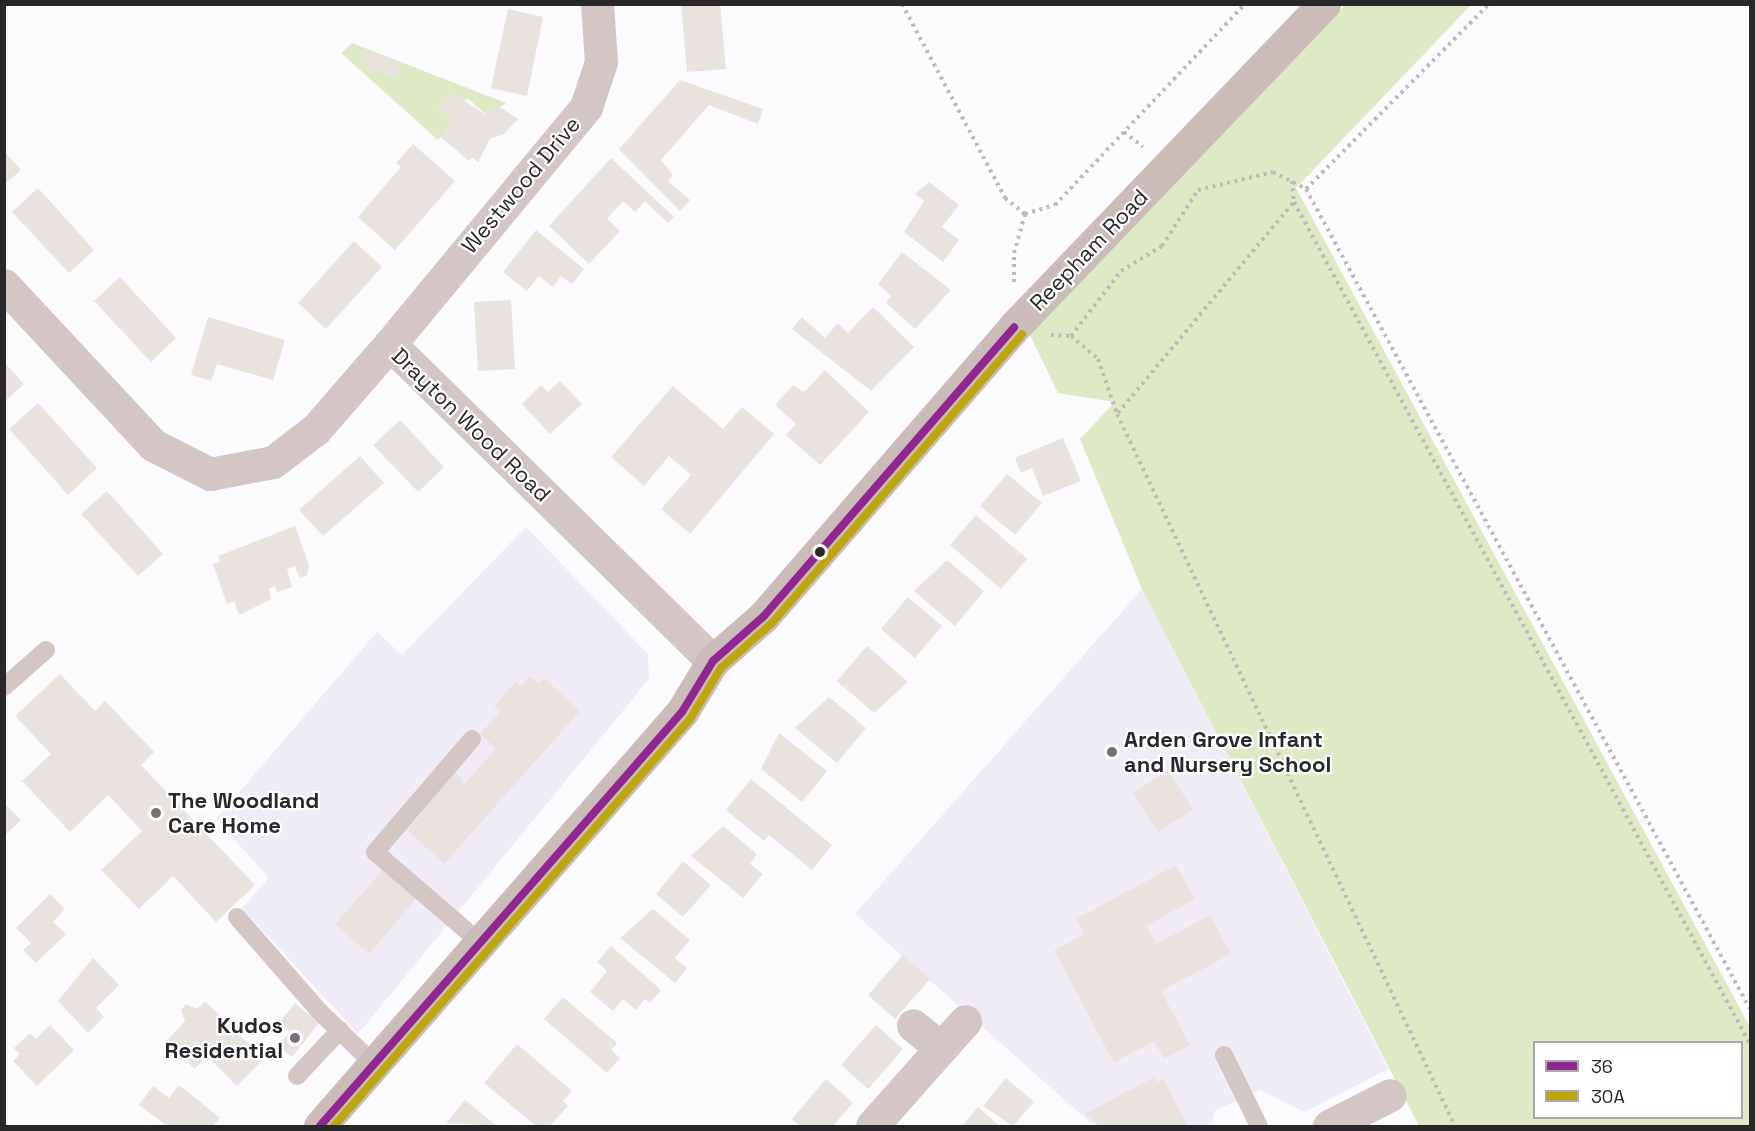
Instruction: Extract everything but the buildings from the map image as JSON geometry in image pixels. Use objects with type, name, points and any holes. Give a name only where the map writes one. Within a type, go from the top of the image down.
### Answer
[{"type":"street","name":"Westwood Drive","points":[[390,344],[586,107],[601,62],[597,4]]},
{"type":"street","name":"Reepham Road","points":[[320,1126],[378,1066],[682,712],[713,661],[764,616],[1014,327],[1324,4]]},
{"type":"street","name":"Drayton Wood Road","points":[[4,285],[153,445],[210,474],[273,462],[316,429],[390,344],[713,661]]},
{"type":"street","points":[[872,1126],[965,1021]]},
{"type":"street","points":[[914,1025],[941,1048]]},
{"type":"street","points":[[1346,1123],[1390,1095]]},
{"type":"lane","points":[[4,687],[46,650]]},
{"type":"lane","points":[[472,739],[375,852],[483,945]]},
{"type":"lane","points":[[237,917],[340,1030],[378,1066]]},
{"type":"lane","points":[[297,1076],[340,1030]]},
{"type":"lane","points":[[1224,1055],[1259,1126]]},
{"type":"path","points":[[902,4],[1005,198],[1024,214]]},
{"type":"path","points":[[1024,214],[1055,205],[1245,4]]},
{"type":"path","points":[[1306,189],[1489,4]]},
{"type":"path","points":[[1071,336],[1120,271],[1162,246],[1198,190],[1273,172],[1306,189],[1750,1009]]},
{"type":"path","points":[[1292,180],[1294,202],[1750,1044]]},
{"type":"path","points":[[1117,414],[1294,202]]},
{"type":"path","points":[[1024,214],[1014,253],[1014,327],[1071,336],[1098,359],[1117,414],[1455,1126]]},
{"type":"shaded area","points":[[526,527],[648,654],[649,679],[358,1034],[242,908],[269,878],[216,819],[377,632],[402,655]]},
{"type":"shaded area","name":"Arden Grove Infant and Nursery School","points":[[1142,589],[1388,1069],[1305,1112],[1260,1090],[1215,1111],[1211,1126],[1094,1126],[855,914]]},
{"type":"green space","points":[[1345,5],[1471,5],[1296,188],[1750,1027],[1750,1126],[1419,1126],[1142,589],[1080,439],[1115,402],[1058,393],[1029,333]]},
{"type":"green space","points":[[352,43],[506,103],[488,116],[467,98],[463,102],[452,93],[438,109],[454,122],[438,140],[341,53]]},
{"type":"transit line","name":"36","points":[[320,1126],[682,712],[713,661],[764,616],[1014,327]]},
{"type":"transit line","name":"30A","points":[[334,1126],[690,719],[721,668],[772,623],[1022,334]]},
{"type":"place","name":"Arden Grove Infant and Nursery School","points":[[1112,752]]},
{"type":"place","name":"The Woodland Care Home","points":[[156,813]]},
{"type":"place","name":"Kudos Residential","points":[[295,1038]]}]
